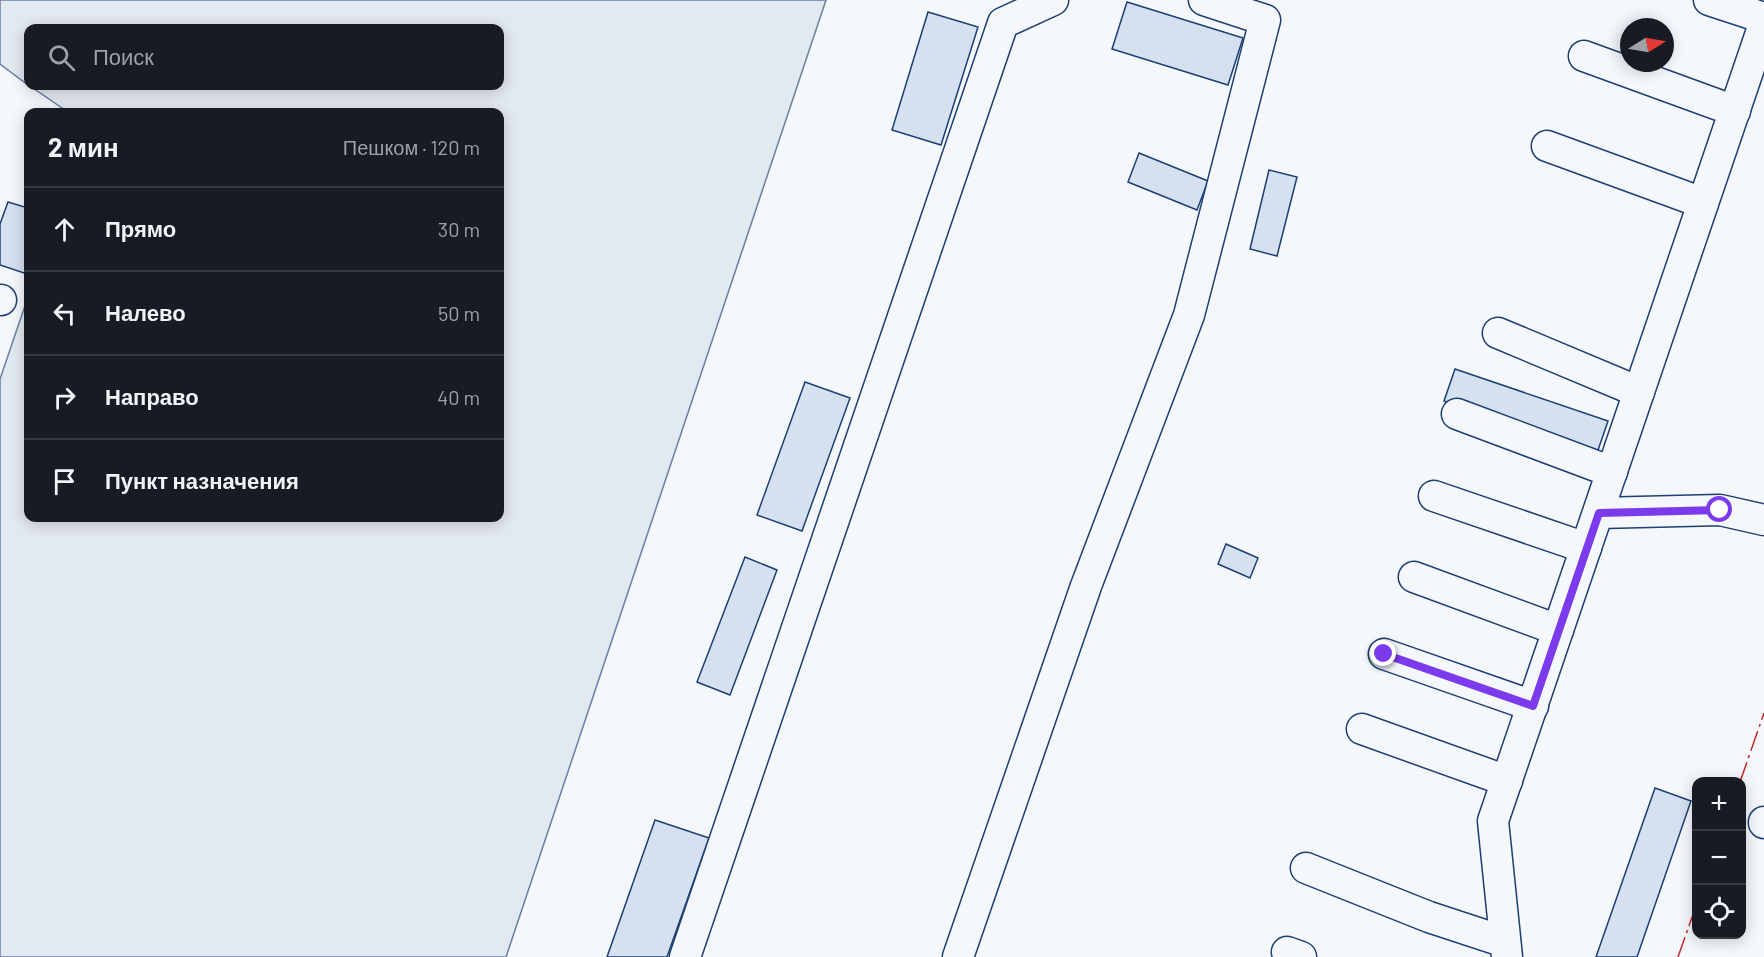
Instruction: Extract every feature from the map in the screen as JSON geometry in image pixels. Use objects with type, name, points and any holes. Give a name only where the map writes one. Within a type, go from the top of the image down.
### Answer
[{"type":"lane","points":[[685,957],[1003,23],[1053,0]]},
{"type":"lane","points":[[958,957],[1086,586],[1189,315],[1198,281],[1265,20],[1204,0]]},
{"type":"lane","points":[[1709,0],[1764,18]]},
{"type":"lane","points":[[1306,868],[1506,950],[1493,821],[1764,24]]},
{"type":"lane","points":[[1584,56],[1735,111]]},
{"type":"lane","points":[[1546,146],[1703,202]]},
{"type":"lane","points":[[1498,333],[1639,392]]},
{"type":"lane","points":[[1457,414],[1612,471]]},
{"type":"lane","points":[[1434,495],[1586,548]]},
{"type":"lane","points":[[1599,513],[1720,510],[1764,520]]},
{"type":"lane","points":[[1414,577],[1558,630]]},
{"type":"lane","points":[[1384,654],[1533,706]]},
{"type":"lane","points":[[1362,729],[1507,781]]},
{"type":"shaded area","points":[[0,0],[826,0],[506,957],[0,957],[0,379],[24,309],[24,522],[504,522],[504,108],[62,108],[36,90],[504,90],[504,24],[24,24],[24,82],[0,64]]},
{"type":"building","points":[[1127,2],[1243,38],[1228,85],[1112,49]]},
{"type":"building","points":[[928,12],[978,27],[941,145],[892,130]]},
{"type":"building","points":[[1139,153],[1208,181],[1197,210],[1128,182]]},
{"type":"building","points":[[1269,170],[1297,177],[1277,256],[1250,249]]},
{"type":"building","points":[[8,202],[24,207],[24,273],[0,265],[0,224]]},
{"type":"building","points":[[1455,369],[1608,421],[1597,453],[1444,401]]},
{"type":"building","points":[[805,382],[850,398],[802,531],[757,515]]},
{"type":"building","points":[[1226,544],[1258,558],[1250,578],[1218,564]]},
{"type":"building","points":[[745,557],[777,570],[730,695],[697,682]]},
{"type":"building","points":[[1655,788],[1691,801],[1637,957],[1596,957]]},
{"type":"building","points":[[655,820],[709,838],[667,957],[607,957]]},
{"type":"power","points":[[1742,777],[1764,713]]},
{"type":"power","points":[[1678,957],[1692,917]]},
{"type":"route","points":[[1384,654],[1533,706],[1599,513],[1720,510]]}]
